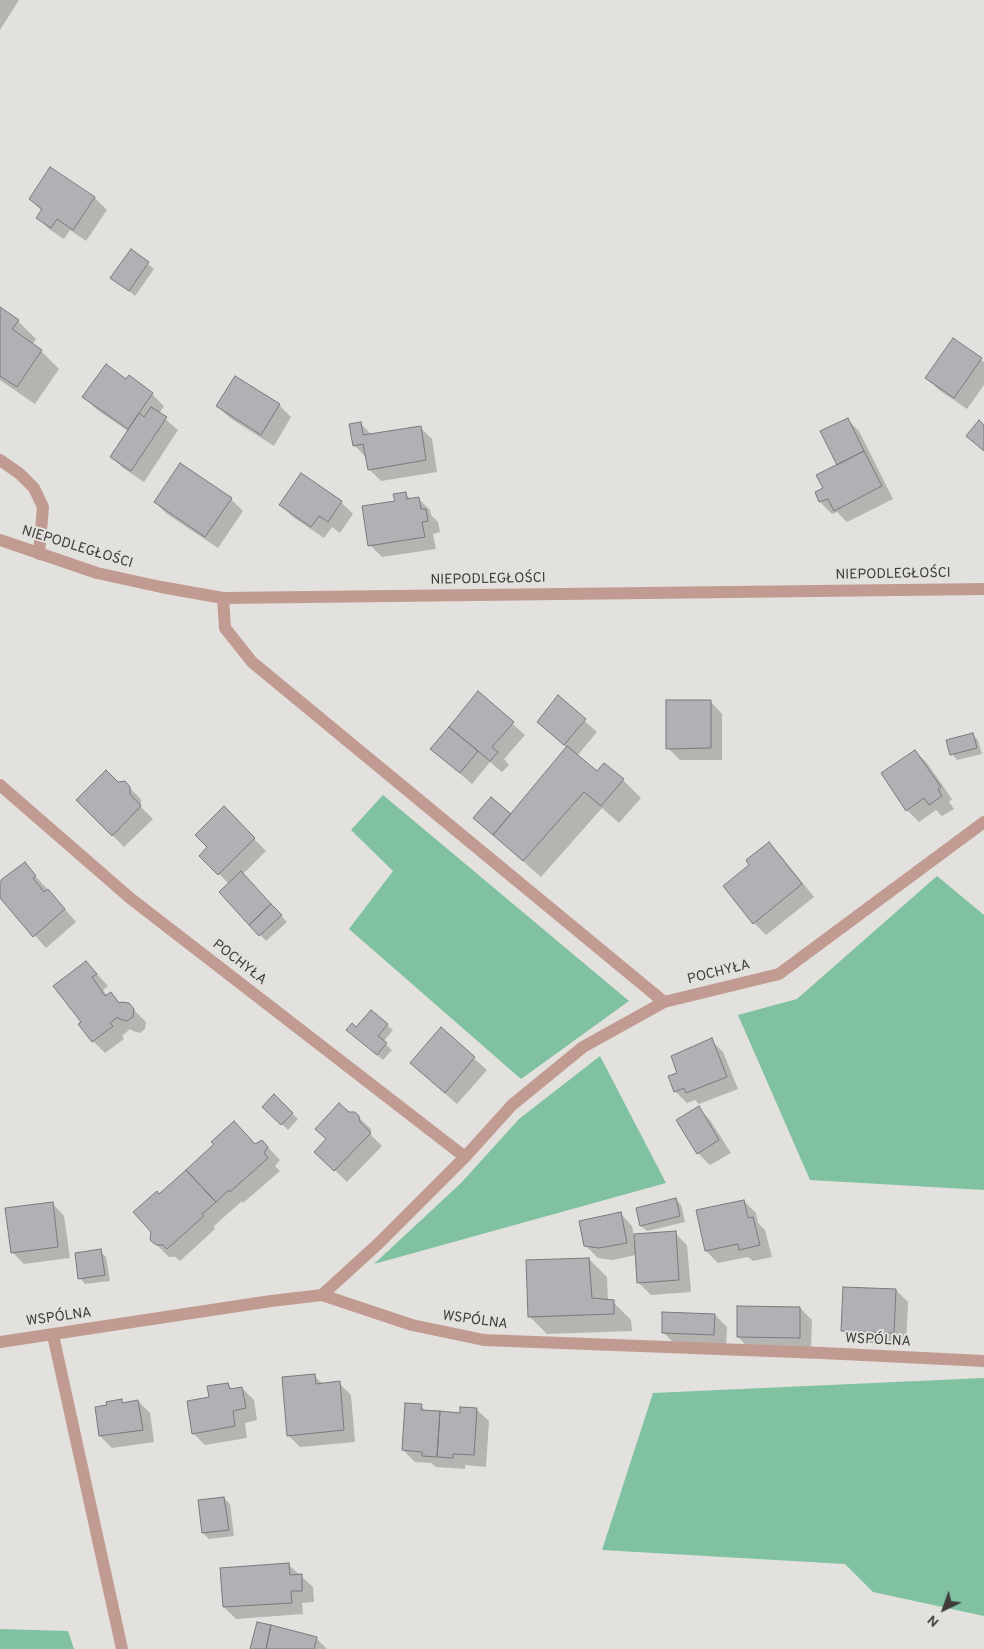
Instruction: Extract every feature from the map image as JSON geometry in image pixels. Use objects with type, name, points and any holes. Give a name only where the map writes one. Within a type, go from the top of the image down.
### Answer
[{"type":"street","points":[[0,460],[20,474],[34,488],[43,507],[39,554]]},
{"type":"street","name":"NIEPODLEGŁOŚCI","points":[[0,540],[97,573],[223,598],[984,589]]},
{"type":"street","points":[[223,598],[225,628],[252,662],[664,1002]]},
{"type":"street","name":"POCHYŁA","points":[[0,785],[130,898],[465,1157]]},
{"type":"street","name":"POCHYŁA","points":[[322,1295],[380,1243],[465,1157],[512,1105],[583,1048],[664,1002],[778,974],[984,822]]},
{"type":"street","name":"WSPÓLNA","points":[[0,1342],[262,1302],[322,1295],[412,1326],[484,1340],[812,1352],[984,1361]]},
{"type":"street","points":[[53,1334],[122,1649]]},
{"type":"green space","points":[[383,795],[629,1001],[521,1079],[349,929],[393,871],[351,830]]},
{"type":"green space","points":[[937,876],[984,915],[984,1190],[810,1180],[738,1015],[797,999]]},
{"type":"green space","points":[[600,1056],[666,1183],[374,1264],[461,1183],[519,1119]]},
{"type":"green space","points":[[984,1378],[984,1616],[873,1592],[845,1564],[602,1550],[653,1393]]},
{"type":"green space","points":[[0,1629],[68,1631],[74,1649],[0,1649]]},
{"type":"building","points":[[50,167],[95,197],[73,230],[57,219],[51,228],[36,218],[42,209],[29,199]]},
{"type":"building","points":[[131,249],[149,262],[129,291],[110,278]]},
{"type":"building","points":[[0,307],[19,320],[12,329],[42,350],[17,387],[0,376]]},
{"type":"building","points":[[953,338],[982,358],[954,398],[925,378]]},
{"type":"building","points":[[106,364],[126,379],[129,375],[153,393],[128,429],[82,397]]},
{"type":"building","points":[[235,376],[280,404],[261,435],[216,406]]},
{"type":"building","points":[[151,407],[167,417],[131,471],[110,457],[139,413],[144,417]]},
{"type":"building","points":[[848,418],[864,451],[837,465],[820,431]]},
{"type":"building","points":[[979,420],[984,425],[984,451],[966,436]]},
{"type":"building","points":[[361,422],[363,435],[421,426],[426,460],[368,470],[363,444],[353,446],[349,424]]},
{"type":"building","points":[[864,451],[882,486],[834,511],[828,499],[819,502],[815,492],[823,488],[816,475]]},
{"type":"building","points":[[180,463],[232,498],[205,537],[154,502]]},
{"type":"building","points":[[301,473],[342,501],[328,522],[319,516],[311,527],[279,505]]},
{"type":"building","points":[[406,492],[407,499],[419,497],[421,509],[426,509],[428,521],[422,522],[425,537],[368,546],[362,506],[395,501],[393,494]]},
{"type":"building","points":[[478,691],[514,722],[492,747],[498,752],[490,761],[449,727]]},
{"type":"building","points":[[558,695],[586,719],[564,745],[537,722]]},
{"type":"building","points":[[666,700],[711,700],[711,748],[666,749]]},
{"type":"building","points":[[449,727],[478,751],[460,773],[430,749]]},
{"type":"building","points":[[973,733],[977,748],[950,755],[946,740]]},
{"type":"building","points":[[567,746],[597,771],[604,763],[624,779],[601,806],[584,792],[523,861],[493,835]]},
{"type":"building","points":[[915,750],[941,787],[938,789],[942,796],[929,805],[924,798],[906,811],[881,773]]},
{"type":"building","points":[[106,770],[118,782],[125,781],[130,787],[130,794],[141,806],[112,836],[76,800]]},
{"type":"building","points":[[491,797],[511,814],[493,835],[473,818]]},
{"type":"building","points":[[224,806],[255,838],[218,875],[199,856],[207,847],[195,835]]},
{"type":"building","points":[[769,842],[802,884],[753,924],[723,886],[749,865],[746,860]]},
{"type":"building","points":[[25,862],[36,876],[33,878],[44,892],[48,889],[65,909],[33,937],[0,898],[0,883],[2,879]]},
{"type":"building","points":[[241,871],[271,904],[249,925],[219,892]]},
{"type":"building","points":[[271,904],[282,915],[259,936],[249,925]]},
{"type":"building","points":[[86,961],[97,974],[92,977],[105,996],[111,992],[119,1003],[129,1003],[134,1009],[133,1017],[127,1021],[118,1017],[110,1023],[113,1026],[92,1042],[78,1024],[81,1022],[53,986]]},
{"type":"building","points":[[371,1010],[388,1024],[378,1036],[387,1043],[377,1055],[346,1030],[352,1023],[356,1027]]},
{"type":"building","points":[[441,1027],[475,1057],[445,1093],[410,1063]]},
{"type":"building","points":[[712,1038],[727,1077],[686,1093],[684,1088],[674,1092],[668,1076],[677,1073],[671,1056]]},
{"type":"building","points":[[274,1094],[293,1113],[281,1125],[262,1107]]},
{"type":"building","points":[[339,1103],[349,1112],[355,1112],[359,1116],[360,1122],[371,1133],[334,1171],[314,1152],[326,1139],[315,1129]]},
{"type":"building","points":[[699,1106],[719,1140],[697,1154],[676,1120]]},
{"type":"building","points":[[234,1121],[255,1144],[262,1140],[268,1147],[264,1153],[268,1158],[216,1202],[186,1170],[214,1144],[211,1142]]},
{"type":"building","points":[[186,1170],[216,1202],[202,1214],[204,1216],[167,1249],[163,1245],[156,1245],[150,1240],[151,1232],[133,1212],[157,1191],[159,1194]]},
{"type":"building","points":[[676,1198],[680,1216],[640,1226],[636,1208]]},
{"type":"building","points":[[744,1200],[748,1218],[753,1217],[760,1245],[739,1250],[738,1244],[705,1251],[696,1210]]},
{"type":"building","points":[[53,1202],[58,1247],[11,1253],[5,1208]]},
{"type":"building","points":[[621,1212],[627,1243],[599,1248],[584,1246],[579,1221]]},
{"type":"building","points":[[676,1231],[679,1280],[637,1283],[634,1234]]},
{"type":"building","points":[[101,1249],[105,1275],[78,1279],[75,1253]]},
{"type":"building","points":[[589,1258],[592,1298],[614,1300],[614,1314],[528,1317],[526,1260]]},
{"type":"building","points":[[843,1287],[896,1289],[894,1333],[841,1331]]},
{"type":"building","points":[[737,1306],[800,1307],[800,1338],[737,1337]]},
{"type":"building","points":[[662,1312],[715,1314],[714,1335],[662,1333]]},
{"type":"building","points":[[315,1374],[316,1384],[340,1381],[344,1430],[287,1436],[282,1377]]},
{"type":"building","points":[[228,1383],[230,1389],[242,1387],[246,1408],[233,1411],[235,1426],[192,1434],[187,1401],[209,1397],[207,1386]]},
{"type":"building","points":[[122,1399],[122,1403],[138,1400],[143,1430],[99,1436],[95,1407],[107,1405],[106,1402]]},
{"type":"building","points":[[405,1403],[422,1404],[421,1410],[440,1411],[437,1457],[422,1456],[422,1452],[402,1450]]},
{"type":"building","points":[[460,1407],[477,1408],[474,1455],[453,1454],[453,1458],[437,1457],[440,1411],[460,1413]]},
{"type":"building","points":[[224,1497],[229,1530],[202,1533],[198,1500]]},
{"type":"building","points":[[289,1563],[290,1575],[302,1574],[302,1591],[291,1591],[292,1603],[223,1607],[220,1568]]},
{"type":"building","points":[[257,1622],[271,1625],[266,1649],[250,1649]]},
{"type":"building","points":[[271,1625],[317,1637],[314,1649],[266,1649]]}]
